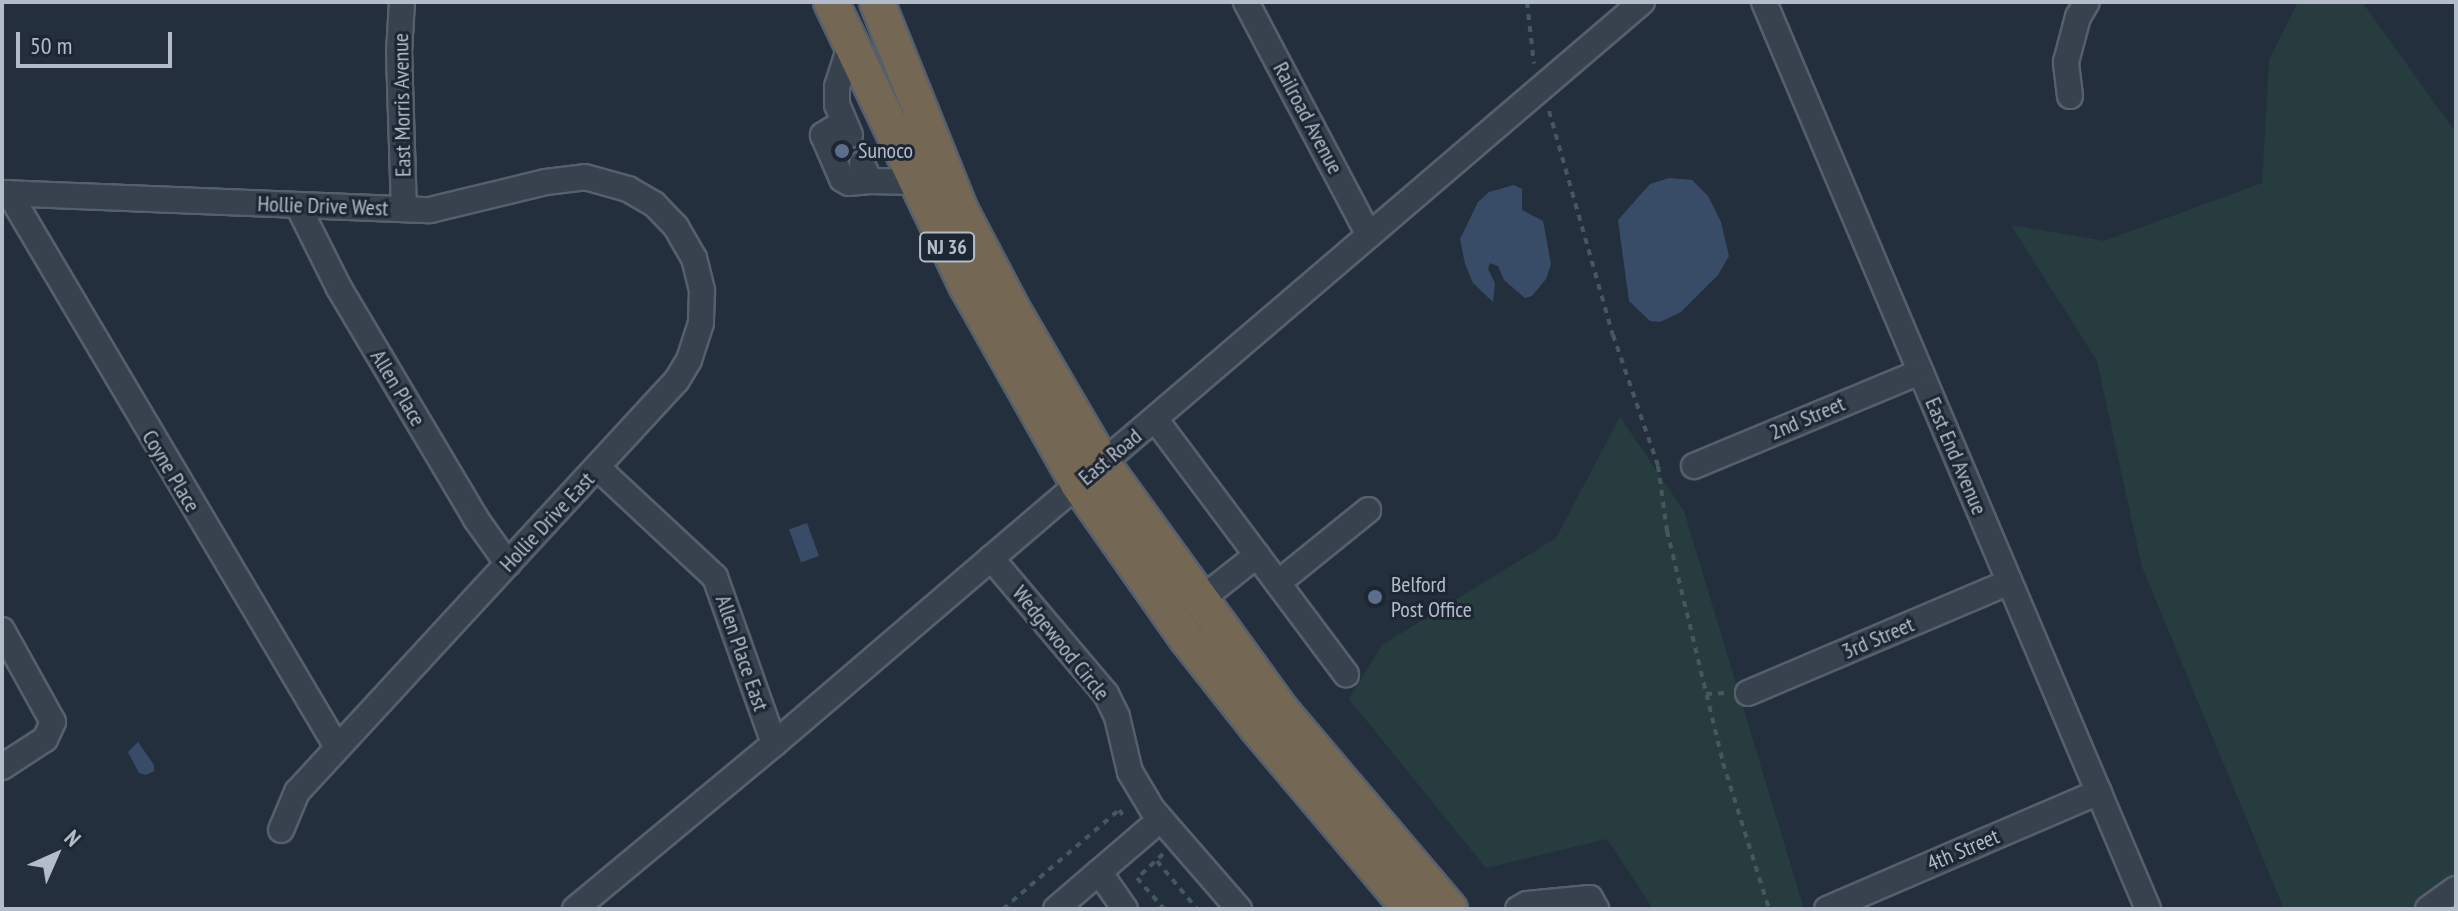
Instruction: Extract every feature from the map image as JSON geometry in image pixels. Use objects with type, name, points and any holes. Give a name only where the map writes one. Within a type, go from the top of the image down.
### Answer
[{"type":"highway","name":"NJ 36","points":[[831,2],[973,298],[1091,474],[1187,639],[1258,729],[1410,909]]},
{"type":"highway","name":"NJ 36","points":[[877,2],[961,211],[1013,310],[1091,474],[1199,601],[1297,731],[1450,909]]},
{"type":"street","name":"East Morris Avenue","points":[[402,2],[399,52],[404,208]]},
{"type":"street","name":"Railroad Avenue","points":[[1246,2],[1369,235]]},
{"type":"street","name":"East Road","points":[[575,909],[774,744],[1642,2]]},
{"type":"street","name":"East End Avenue","points":[[1764,2],[2148,909]]},
{"type":"street","points":[[2070,96],[2066,62],[2078,17],[2087,2]]},
{"type":"street","points":[[850,46],[837,87],[837,105],[847,129],[823,135],[842,179],[849,183],[866,173],[915,182]]},
{"type":"street","name":"Hollie Drive West","points":[[6,193],[430,210],[573,178],[603,180],[637,194]]},
{"type":"street","name":"Coyne Place","points":[[6,193],[337,747]]},
{"type":"street","name":"Hollie Drive East","points":[[281,830],[297,792],[598,468],[677,380],[689,360],[701,323],[702,291],[694,258],[662,211],[637,194]]},
{"type":"street","name":"Allen Place","points":[[298,206],[363,329],[476,519],[508,564]]},
{"type":"street","name":"2nd Street","points":[[1694,466],[1920,372]]},
{"type":"street","points":[[1155,419],[1346,674]]},
{"type":"street","name":"Allen Place East","points":[[598,468],[715,577],[774,744]]},
{"type":"street","points":[[1278,583],[1368,510]]},
{"type":"street","points":[[1199,601],[1257,555]]},
{"type":"street","name":"Wedgewood Circle","points":[[991,558],[1106,694],[1117,717],[1130,772],[1161,819],[1239,909]]},
{"type":"street","name":"3rd Street","points":[[1748,693],[2009,582]]},
{"type":"street","points":[[2,630],[53,722],[45,739],[2,767]]},
{"type":"street","name":"4th Street","points":[[1827,909],[2099,792]]},
{"type":"street","points":[[1056,909],[1161,819]]},
{"type":"street","points":[[1099,872],[1125,909]]},
{"type":"street","points":[[2428,909],[2456,889]]},
{"type":"street","points":[[1518,909],[1527,904],[1590,898],[1596,909]]},
{"type":"path","points":[[1527,2],[1537,74]]},
{"type":"path","points":[[1547,106],[1613,335],[1658,466],[1667,531],[1720,749],[1769,909]]},
{"type":"path","points":[[1003,909],[1119,810],[1132,828]]},
{"type":"path","points":[[1164,909],[1137,878],[1170,847]]},
{"type":"path","points":[[1151,853],[1197,909]]},
{"type":"green space","points":[[2298,2],[2362,2],[2456,133],[2456,909],[2284,909],[2142,567],[2097,361],[2011,225],[2104,241],[2262,183],[2269,60]]},
{"type":"green space","points":[[1620,417],[1684,511],[1804,909],[1653,909],[1607,839],[1486,868],[1349,699],[1382,645],[1556,538]]},
{"type":"water","points":[[1669,178],[1692,180],[1708,196],[1721,222],[1729,256],[1718,275],[1681,312],[1660,322],[1650,321],[1629,301],[1618,220],[1650,184]]},
{"type":"water","points":[[1514,185],[1522,189],[1522,210],[1543,221],[1551,264],[1546,279],[1532,296],[1525,298],[1504,280],[1498,266],[1490,263],[1488,269],[1495,283],[1493,302],[1473,283],[1460,239],[1478,202],[1489,192]]},
{"type":"water","points":[[807,523],[819,556],[801,562],[789,529]]},
{"type":"water","points":[[138,742],[154,765],[154,771],[146,775],[139,773],[128,752]]},
{"type":"place","name":"Sunoco","points":[[842,151]]},
{"type":"place","name":"Belford Post Office","points":[[1375,597]]}]
